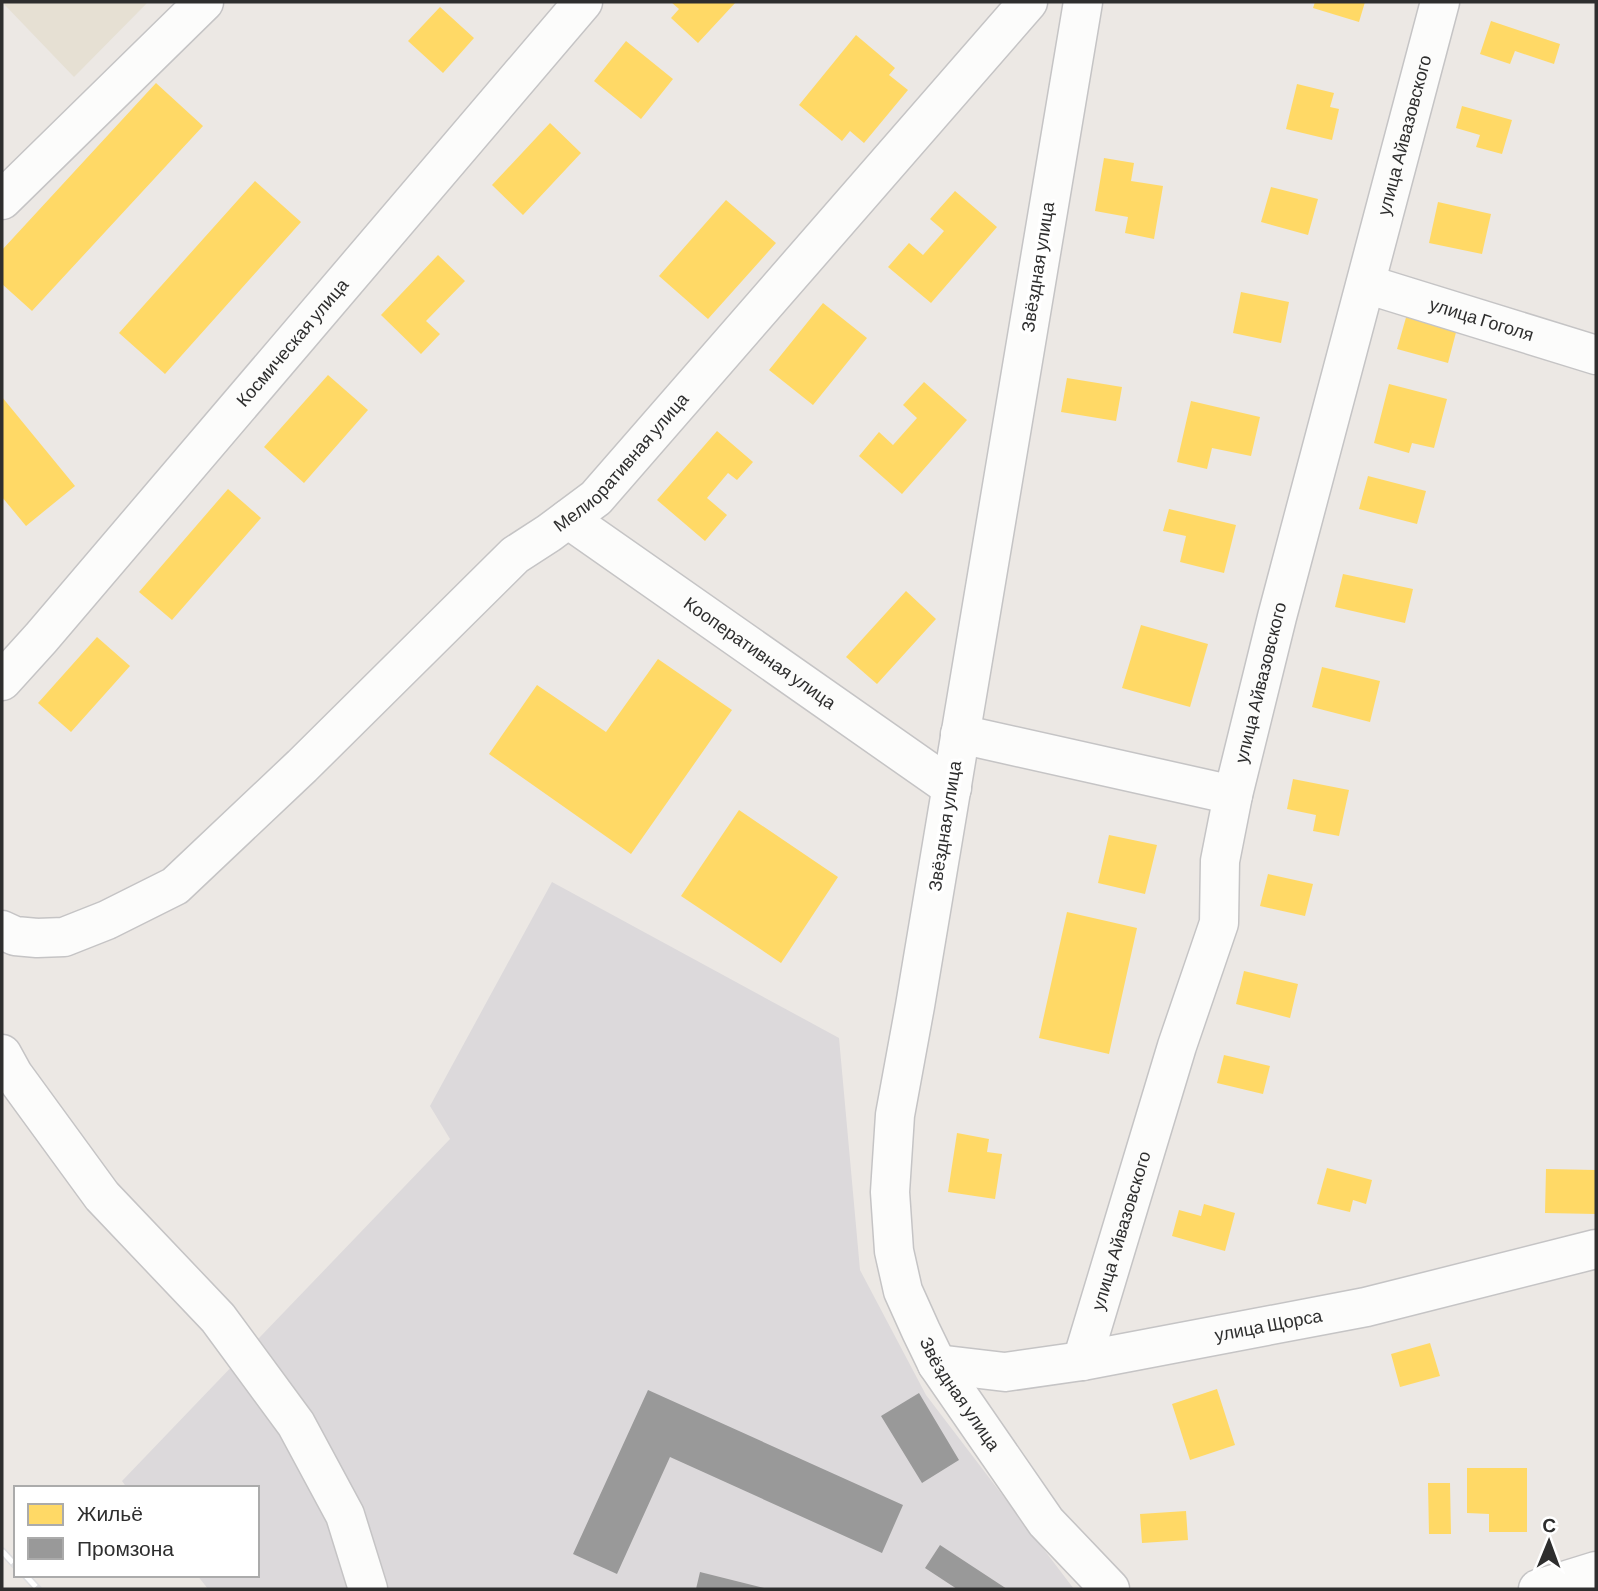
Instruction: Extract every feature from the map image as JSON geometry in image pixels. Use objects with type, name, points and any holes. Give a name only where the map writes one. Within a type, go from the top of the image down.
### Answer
[{"type":"street","points":[[2,200],[205,2]]},
{"type":"street","name":"Космическая улица","points":[[2,681],[583,2]]},
{"type":"street","name":"Мелиоративная улица","points":[[2,930],[15,936],[64,937],[107,920],[175,886],[302,766],[515,555],[596,498],[1028,2]]},
{"type":"street","name":"Звёздная улица","points":[[1083,2],[895,1115],[890,1192],[894,1251],[903,1291],[937,1364],[1046,1522],[1110,1589]]},
{"type":"street","name":"улица Айвазовского","points":[[1082,1361],[1177,1046],[1219,923],[1220,861],[1233,795],[1277,617],[1440,2]]},
{"type":"street","name":"улица Гоголя","points":[[1366,284],[1596,355]]},
{"type":"street","name":"Кооперативная улица","points":[[568,519],[951,788]]},
{"type":"street","points":[[960,734],[1233,795]]},
{"type":"street","points":[[2,1054],[13,1074],[102,1196],[218,1318],[296,1424],[345,1514],[368,1589]]},
{"type":"street","name":"улица Щорса","points":[[937,1364],[1005,1372],[1082,1361],[1366,1307],[1596,1249]]},
{"type":"street","points":[[1538,1589],[1596,1571]]},
{"type":"shaded area","points":[[2,2],[148,2],[74,77]]},
{"type":"shaded area","points":[[552,882],[839,1038],[860,1270],[926,1395],[1074,1589],[208,1589],[199,1577],[259,1577],[259,1486],[126,1486],[122,1481],[450,1139],[430,1106]]},
{"type":"building: Жильё","points":[[671,2],[736,2],[698,43],[671,18],[679,9]]},
{"type":"building: Жильё","points":[[1315,2],[1365,2],[1359,22],[1313,8]]},
{"type":"building: Жильё","points":[[440,7],[474,38],[443,73],[408,41]]},
{"type":"building: Жильё","points":[[1491,21],[1560,44],[1554,64],[1515,51],[1510,64],[1480,54]]},
{"type":"building: Жильё","points":[[856,35],[895,68],[889,75],[908,90],[864,143],[850,131],[842,141],[799,105]]},
{"type":"building: Жильё","points":[[626,41],[673,79],[641,119],[594,81]]},
{"type":"building: Жильё","points":[[156,83],[203,126],[32,311],[2,284],[2,250]]},
{"type":"building: Жильё","points":[[1297,84],[1334,93],[1330,107],[1339,109],[1332,140],[1286,129]]},
{"type":"building: Жильё","points":[[1462,106],[1512,120],[1502,154],[1476,147],[1480,135],[1456,128]]},
{"type":"building: Жильё","points":[[550,123],[581,153],[523,215],[492,185]]},
{"type":"building: Жильё","points":[[1104,158],[1134,163],[1131,181],[1163,186],[1154,239],[1125,233],[1128,217],[1095,211]]},
{"type":"building: Жильё","points":[[255,181],[301,222],[165,374],[119,333]]},
{"type":"building: Жильё","points":[[1271,187],[1318,199],[1308,235],[1261,222]]},
{"type":"building: Жильё","points":[[955,191],[997,227],[931,303],[888,267],[909,243],[923,255],[944,231],[930,219]]},
{"type":"building: Жильё","points":[[726,200],[776,243],[708,319],[659,276]]},
{"type":"building: Жильё","points":[[1438,202],[1491,214],[1482,254],[1429,243]]},
{"type":"building: Жильё","points":[[438,255],[465,281],[426,321],[440,334],[421,354],[381,315]]},
{"type":"building: Жильё","points":[[1241,292],[1289,302],[1281,343],[1233,333]]},
{"type":"building: Жильё","points":[[823,303],[867,338],[813,405],[769,370]]},
{"type":"building: Жильё","points":[[1409,307],[1459,321],[1448,363],[1397,349]]},
{"type":"building: Жильё","points":[[328,375],[368,410],[304,483],[264,447]]},
{"type":"building: Жильё","points":[[1067,378],[1122,387],[1116,421],[1061,412]]},
{"type":"building: Жильё","points":[[924,382],[967,420],[902,494],[859,456],[879,432],[893,445],[917,418],[903,405]]},
{"type":"building: Жильё","points":[[1389,384],[1447,399],[1434,448],[1412,443],[1409,453],[1374,443]]},
{"type":"building: Жильё","points":[[2,397],[75,486],[26,526],[2,497]]},
{"type":"building: Жильё","points":[[1191,401],[1260,417],[1251,456],[1212,448],[1207,469],[1177,462]]},
{"type":"building: Жильё","points":[[717,431],[753,462],[737,480],[728,473],[707,498],[727,515],[705,541],[657,500]]},
{"type":"building: Жильё","points":[[1368,476],[1426,491],[1417,524],[1359,509]]},
{"type":"building: Жильё","points":[[228,489],[261,518],[172,620],[139,592]]},
{"type":"building: Жильё","points":[[1169,509],[1236,525],[1224,573],[1180,562],[1186,536],[1163,531]]},
{"type":"building: Жильё","points":[[1343,574],[1413,589],[1405,623],[1335,607]]},
{"type":"building: Жильё","points":[[906,591],[936,619],[877,684],[846,657]]},
{"type":"building: Жильё","points":[[1141,625],[1208,644],[1190,707],[1122,688]]},
{"type":"building: Жильё","points":[[97,637],[130,666],[71,732],[38,703]]},
{"type":"building: Жильё","points":[[658,659],[732,710],[631,854],[489,754],[537,685],[606,732]]},
{"type":"building: Жильё","points":[[1322,667],[1380,681],[1370,722],[1312,707]]},
{"type":"building: Жильё","points":[[1293,779],[1349,790],[1339,836],[1313,831],[1316,815],[1287,809]]},
{"type":"building: Жильё","points":[[739,810],[838,877],[781,963],[681,896]]},
{"type":"building: Жильё","points":[[1109,835],[1157,845],[1145,894],[1098,883]]},
{"type":"building: Жильё","points":[[1268,874],[1313,884],[1305,916],[1260,906]]},
{"type":"building: Жильё","points":[[1067,912],[1137,928],[1109,1054],[1039,1038]]},
{"type":"building: Жильё","points":[[1244,971],[1298,984],[1290,1018],[1236,1004]]},
{"type":"building: Жильё","points":[[1224,1055],[1270,1066],[1263,1094],[1217,1083]]},
{"type":"building: Жильё","points":[[957,1133],[989,1139],[987,1152],[1002,1154],[995,1199],[948,1192]]},
{"type":"building: Жильё","points":[[1327,1168],[1372,1180],[1366,1204],[1353,1200],[1350,1212],[1317,1204]]},
{"type":"building: Жильё","points":[[1546,1169],[1596,1170],[1596,1214],[1545,1213]]},
{"type":"building: Жильё","points":[[1204,1204],[1235,1213],[1225,1251],[1172,1236],[1179,1210],[1201,1216]]},
{"type":"building: Жильё","points":[[1430,1343],[1440,1376],[1400,1387],[1391,1354]]},
{"type":"building: Жильё","points":[[1217,1389],[1235,1445],[1190,1460],[1172,1404]]},
{"type":"building: Жильё","points":[[1467,1468],[1527,1468],[1527,1532],[1489,1532],[1489,1514],[1467,1513]]},
{"type":"building: Жильё","points":[[1428,1483],[1450,1483],[1451,1534],[1429,1534]]},
{"type":"building: Жильё","points":[[1186,1511],[1188,1540],[1142,1543],[1140,1514]]},
{"type":"building: Промзона","points":[[648,1390],[903,1505],[882,1553],[670,1457],[617,1574],[573,1554]]},
{"type":"building: Промзона","points":[[919,1393],[959,1460],[922,1483],[881,1416]]},
{"type":"building: Промзона","points":[[940,1545],[1007,1589],[957,1589],[925,1568]]},
{"type":"building: Промзона","points":[[700,1572],[764,1588],[764,1589],[696,1589]]},
{"type":"railway","points":[[2,1551],[14,1564]]},
{"type":"railway","points":[[27,1577],[38,1589]]}]
